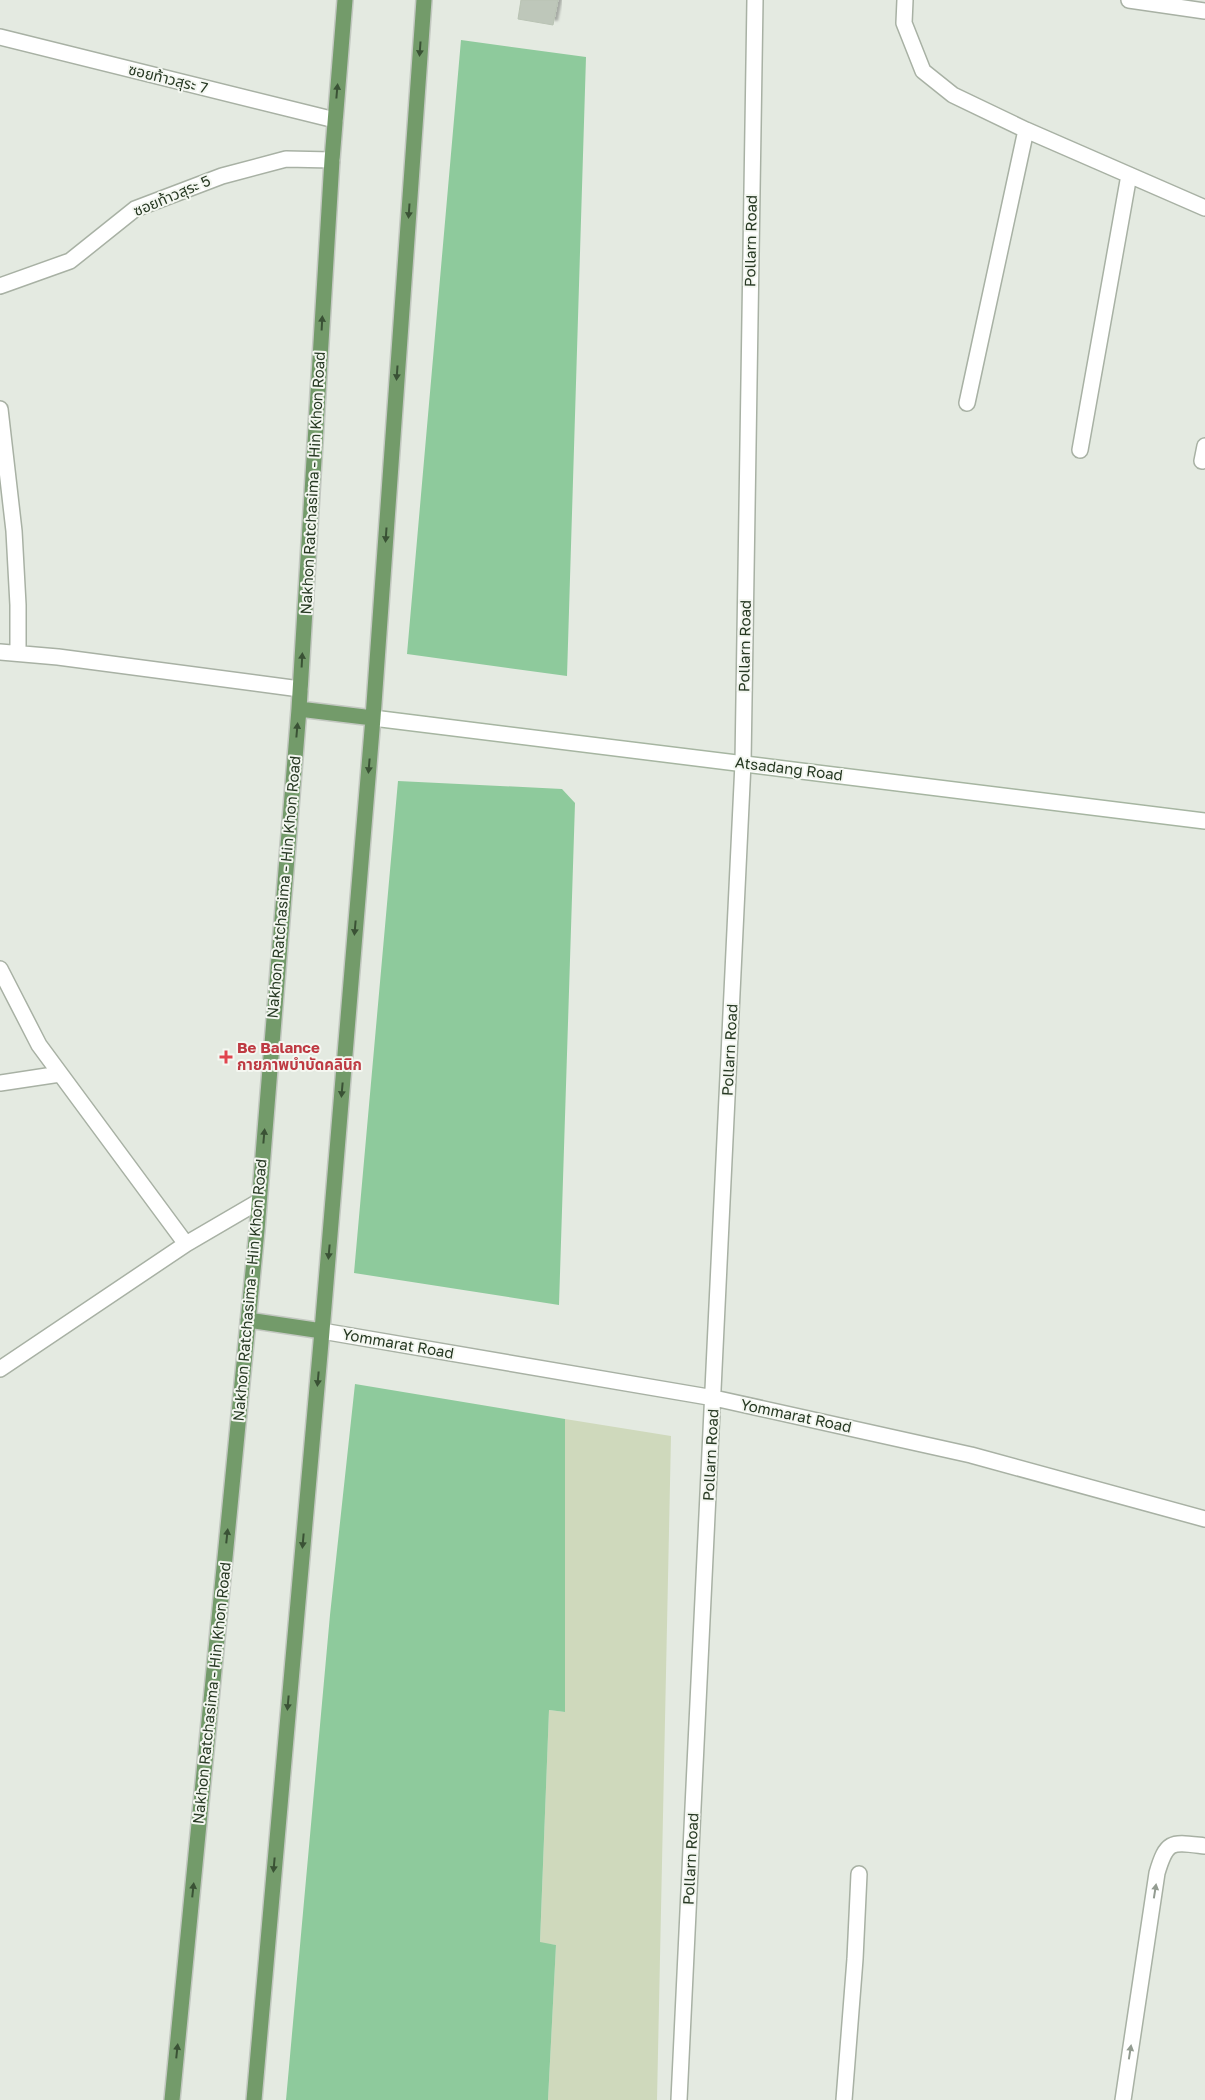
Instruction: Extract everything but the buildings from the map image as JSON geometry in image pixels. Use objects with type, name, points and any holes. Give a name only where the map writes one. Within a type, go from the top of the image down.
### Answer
[{"type":"main road","name":"Nakhon Ratchasima - Hin Khon Road","points":[[172,2100],[248,1320],[299,709],[332,160],[344,0]]},
{"type":"main road","points":[[254,2100],[322,1331],[373,718],[424,0]]},
{"type":"main road","points":[[299,709],[373,718]]},
{"type":"main road","points":[[248,1320],[322,1331]]},
{"type":"street","name":"Pollarn Road","points":[[679,2100],[743,763],[755,0]]},
{"type":"street","points":[[904,0],[904,23],[923,71],[953,95],[1026,130],[1205,208]]},
{"type":"street","points":[[1130,0],[1205,11]]},
{"type":"street","name":"ซอยท้าวสุระ 7","points":[[0,37],[335,120]]},
{"type":"street","points":[[967,403],[1026,130]]},
{"type":"street","name":"ซอยท้าวสุระ 5","points":[[0,286],[70,261],[135,209],[222,176],[286,159],[332,160]]},
{"type":"street","points":[[1080,450],[1129,175]]},
{"type":"street","points":[[0,409],[14,531],[18,605],[18,652]]},
{"type":"street","points":[[0,652],[18,652],[300,690]]},
{"type":"street","name":"Atsadang Road","points":[[373,718],[1205,822]]},
{"type":"street","points":[[0,969],[39,1045],[186,1244]]},
{"type":"street","points":[[0,1084],[60,1074]]},
{"type":"street","points":[[0,1369],[186,1244],[258,1202]]},
{"type":"street","name":"Yommarat Road","points":[[322,1331],[714,1398],[971,1455],[1205,1519]]},
{"type":"street","points":[[1123,2100],[1157,1873],[1162,1856],[1167,1848],[1176,1843],[1205,1846]]},
{"type":"street","points":[[844,2100],[855,1959],[859,1874]]},
{"type":"shaded area","points":[[461,40],[586,57],[567,676],[407,654]]},
{"type":"shaded area","points":[[398,781],[562,789],[575,803],[559,1305],[354,1273]]},
{"type":"shaded area","points":[[355,1384],[565,1419],[565,1712],[549,1710],[540,1942],[556,1945],[548,2100],[286,2100],[330,1615]]},
{"type":"shaded area","points":[[565,1419],[671,1436],[657,2100],[548,2100],[556,1945],[540,1943],[549,1710],[565,1712]]},
{"type":"place","name":"Be Balance กายภาพบำบัดคลินิก","points":[[226,1057]]}]
